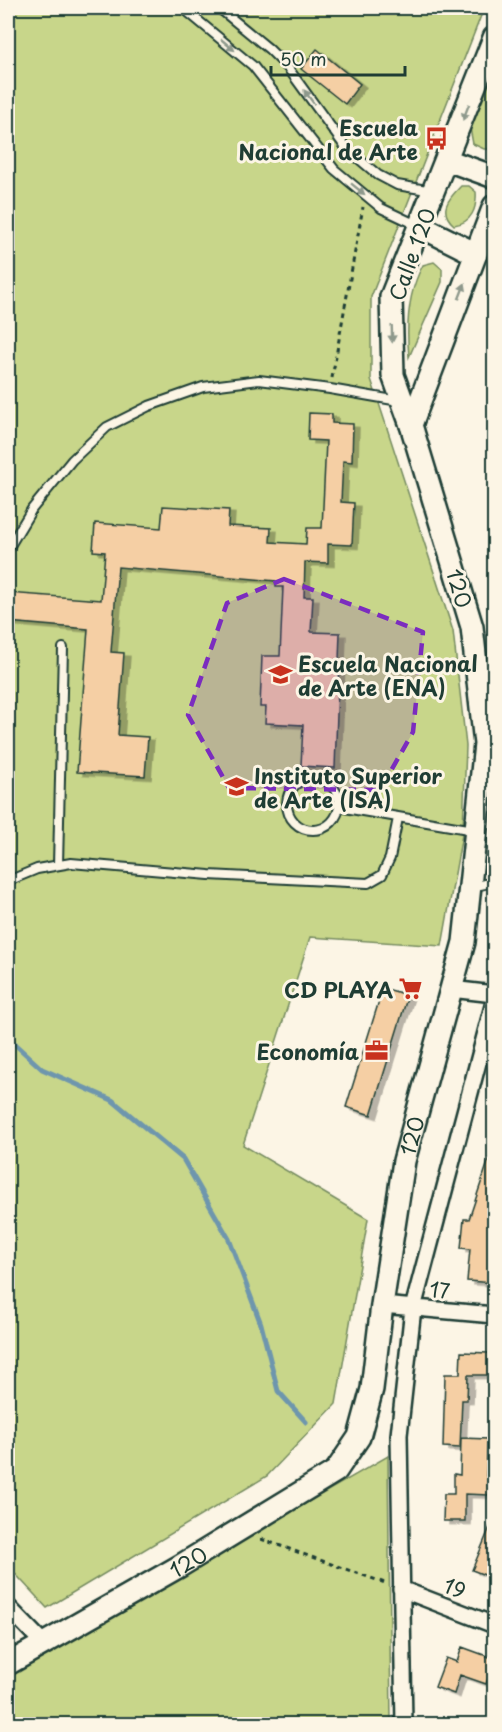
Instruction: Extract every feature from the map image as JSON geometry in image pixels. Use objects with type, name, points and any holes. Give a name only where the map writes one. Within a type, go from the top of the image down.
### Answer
[{"type":"main road","name":"Calle 120","points":[[411,425],[393,375],[391,297],[495,38]]},
{"type":"main road","points":[[447,160],[495,177]]},
{"type":"main road","points":[[411,425],[495,206]]},
{"type":"main road","points":[[420,226],[476,254]]},
{"type":"main road","name":"120","points":[[8,1664],[180,1566],[336,1471],[359,1437],[372,1389],[404,1161],[464,942],[485,744],[472,627],[411,425]]},
{"type":"street","points":[[451,989],[495,994]]},
{"type":"street","points":[[404,1725],[399,1435],[412,1308],[495,1002]]},
{"type":"street","name":"17","points":[[382,1305],[495,1315]]},
{"type":"street","name":"19","points":[[401,1589],[495,1624]]},
{"type":"street","points":[[8,1606],[44,1644]]},
{"type":"lane","points":[[183,8],[253,66],[334,169],[381,208],[420,226]]},
{"type":"lane","points":[[219,8],[269,49],[288,68],[346,148],[378,174],[396,185],[434,191]]},
{"type":"lane","points":[[8,549],[32,509],[72,460],[107,427],[149,406],[202,387],[259,380],[330,389],[403,402]]},
{"type":"lane","points":[[58,865],[63,648]]},
{"type":"lane","points":[[316,778],[330,785],[339,799],[339,807],[331,823],[324,828],[306,829],[291,819],[287,801],[294,787],[300,782],[316,778]]},
{"type":"lane","points":[[339,807],[476,830]]},
{"type":"lane","points":[[8,881],[36,869],[71,863],[209,875],[368,883],[382,875],[390,858],[398,818]]},
{"type":"lane","points":[[470,888],[495,882]]},
{"type":"path","points":[[330,389],[365,194]]},
{"type":"path","points":[[238,1531],[401,1589]]},
{"type":"highlighted area","points":[[284,579],[423,632],[413,732],[380,790],[229,788],[188,715],[227,603]]},
{"type":"green space","name":"Instituto Superior de Arte (ISA)","points":[[8,8],[484,8],[371,297],[371,379],[453,631],[466,746],[463,829],[442,946],[310,937],[243,1145],[368,1219],[336,1404],[267,1476],[47,1608],[8,1566]]},
{"type":"green space","points":[[494,67],[494,149],[484,149],[473,144],[470,128]]},
{"type":"green space","points":[[461,186],[469,186],[476,192],[476,204],[469,218],[454,225],[449,220],[446,210],[449,200]]},
{"type":"green space","points":[[434,262],[442,269],[442,282],[409,357],[408,321],[414,286],[423,265]]},
{"type":"green space","points":[[388,1456],[391,1724],[8,1724],[8,1675]]},
{"type":"building","points":[[317,49],[360,84],[345,104],[301,69]]},
{"type":"building","points":[[309,413],[332,414],[332,423],[353,424],[352,462],[343,461],[341,502],[354,503],[352,545],[328,544],[328,563],[305,562],[304,597],[313,597],[311,632],[340,633],[335,768],[301,766],[303,725],[265,723],[266,707],[260,707],[262,656],[280,656],[283,587],[276,587],[276,581],[118,567],[111,652],[124,653],[118,735],[148,737],[145,776],[77,772],[88,629],[8,622],[8,593],[101,600],[105,552],[93,551],[95,523],[161,528],[163,506],[229,510],[228,526],[271,528],[270,542],[306,544],[307,528],[322,528],[326,441],[308,440]]},
{"type":"building","name":"Economía","points":[[383,988],[408,995],[371,1115],[346,1107]]},
{"type":"building","points":[[492,1150],[495,1150],[495,1283],[467,1281],[470,1249],[461,1248],[464,1219],[469,1219]]},
{"type":"building","points":[[461,1352],[489,1353],[489,1375],[468,1375],[467,1400],[462,1400],[460,1448],[443,1447],[445,1374],[460,1374]]},
{"type":"building","points":[[461,1438],[488,1439],[486,1476],[489,1476],[489,1495],[465,1494],[465,1521],[443,1521],[444,1494],[454,1494],[454,1474],[460,1475]]},
{"type":"building","points":[[495,1515],[495,1579],[472,1570]]},
{"type":"building","points":[[462,1647],[495,1659],[486,1684],[460,1675],[454,1694],[435,1687],[446,1658],[457,1662]]},
{"type":"waterway","points":[[8,1038],[42,1069],[112,1100],[183,1159],[229,1239],[261,1324],[278,1391],[306,1422]]},
{"type":"place","name":"Escuela Nacional de Arte","points":[[436,139]]},
{"type":"place","name":"Escuela Nacional de Arte (ENA)","points":[[280,675]]},
{"type":"place","name":"Instituto Superior de Arte (ISA)","points":[[236,787]]},
{"type":"place","name":"CD PLAYA","points":[[411,989]]},
{"type":"place","name":"Economía","points":[[377,1051]]}]
